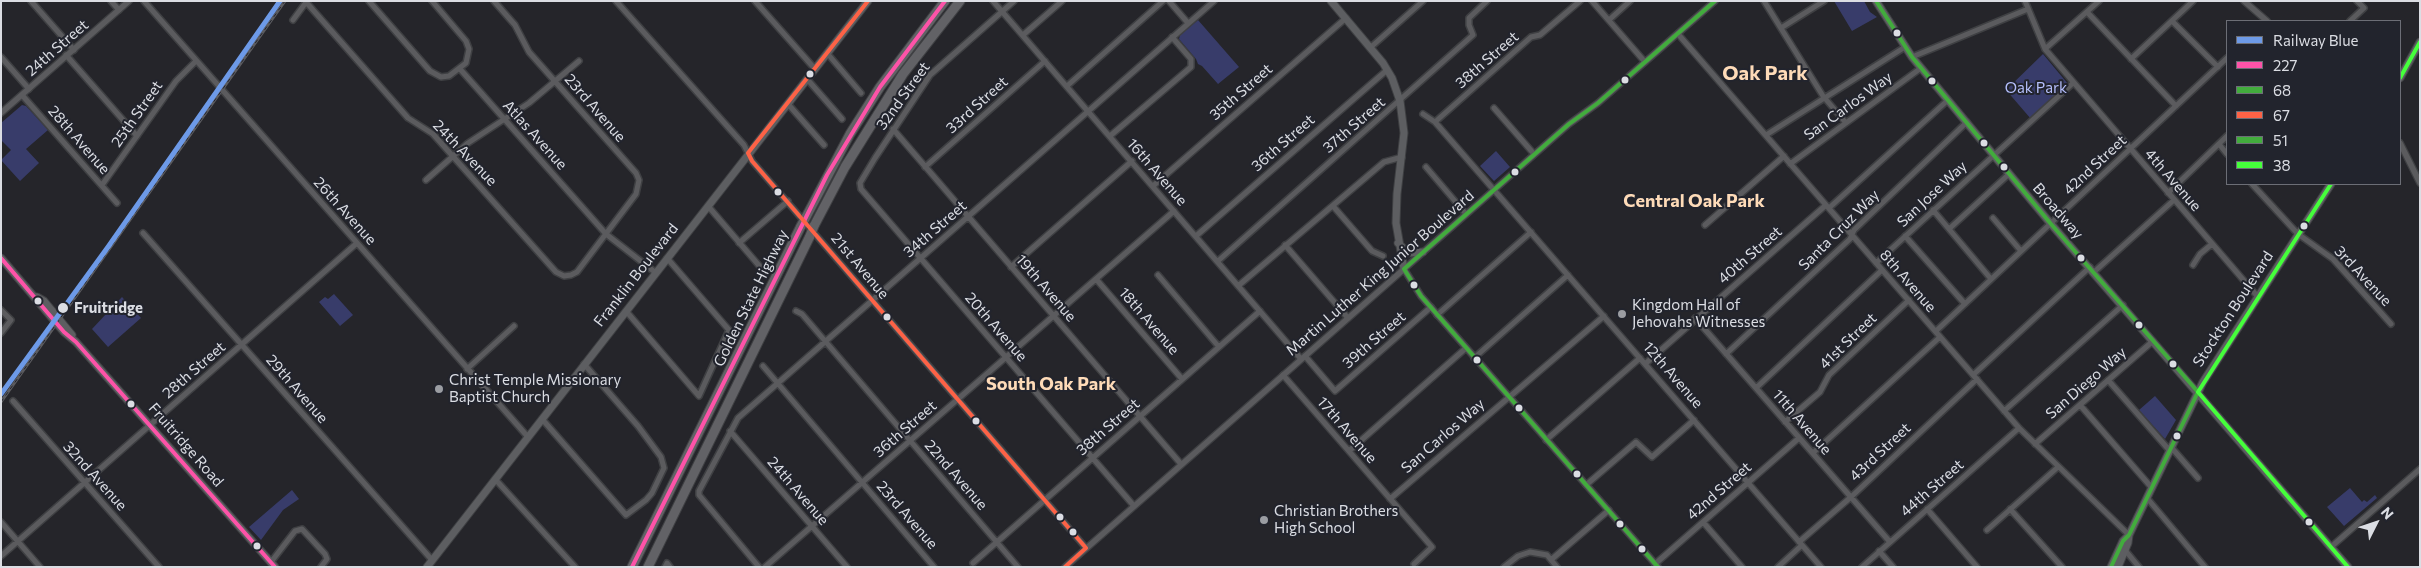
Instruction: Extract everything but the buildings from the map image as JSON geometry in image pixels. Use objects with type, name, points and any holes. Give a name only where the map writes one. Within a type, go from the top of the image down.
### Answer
[{"type":"highway","name":"Golden State Highway","points":[[632,567],[806,217],[850,134],[880,87],[943,1]]},
{"type":"highway","name":"Golden State Highway","points":[[648,567],[814,226],[845,167],[898,81],[936,29],[960,1]]},
{"type":"main road","points":[[1331,1],[1371,47],[1387,70],[1400,101],[1404,125],[1402,157],[1396,194],[1398,242],[1404,269]]},
{"type":"main road","name":"Broadway","points":[[1876,1],[1905,48],[2009,174],[2348,567]]},
{"type":"main road","name":"Franklin Boulevard","points":[[427,567],[866,2]]},
{"type":"main road","points":[[2401,76],[2420,42]]},
{"type":"main road","name":"Stockton Boulevard","points":[[2118,567],[2129,536],[2198,392],[2330,185]]},
{"type":"main road","points":[[1398,242],[1408,253],[1423,252]]},
{"type":"main road","name":"Fruitridge Road","points":[[1,258],[64,332],[76,342],[273,564]]},
{"type":"main road","name":"Stockton Boulevard","points":[[2111,567],[2123,541],[2129,536]]},
{"type":"street","points":[[31,1],[74,50]]},
{"type":"street","points":[[111,1],[119,10]]},
{"type":"street","name":"24th Street","points":[[1,113],[129,1]]},
{"type":"street","name":"26th Avenue","points":[[144,1],[358,243],[466,369],[528,437]]},
{"type":"street","points":[[369,1],[433,74],[445,77],[460,69],[468,58],[468,44],[432,1]]},
{"type":"street","name":"23rd Avenue","points":[[494,1],[515,25],[526,48],[638,176],[639,184],[636,194],[606,234]]},
{"type":"street","name":"21st Avenue","points":[[616,1],[1086,548]]},
{"type":"street","points":[[755,1],[815,69]]},
{"type":"street","name":"16th Avenue","points":[[993,1],[1238,286],[1335,391]]},
{"type":"street","name":"32nd Street","points":[[860,186],[893,129],[930,75],[1014,1]]},
{"type":"street","points":[[1023,36],[1062,1]]},
{"type":"street","points":[[1067,86],[1162,1]]},
{"type":"street","points":[[1170,1],[1188,23]]},
{"type":"street","name":"34th Street","points":[[759,567],[699,495],[699,490],[738,418],[1214,1]]},
{"type":"street","points":[[1371,47],[1423,1]]},
{"type":"street","name":"37th Street","points":[[1218,262],[1474,35],[1468,25],[1469,18],[1487,1]]},
{"type":"street","name":"38th Street","points":[[1435,122],[1532,37],[1540,35],[1580,1]]},
{"type":"street","points":[[1592,1],[1645,62]]},
{"type":"street","points":[[1609,20],[1630,1]]},
{"type":"street","name":"Martin Luther King Junior Boulevard","points":[[1065,567],[1534,154],[1569,124],[1598,103],[1715,1]]},
{"type":"street","points":[[1764,1],[1825,98],[1846,123]]},
{"type":"street","points":[[1781,28],[1824,1]]},
{"type":"street","name":"4th Avenue","points":[[2025,1],[2045,49],[2258,297]]},
{"type":"street","points":[[2045,49],[2099,1]]},
{"type":"street","points":[[2132,59],[2193,1]]},
{"type":"street","points":[[2244,1],[2266,20]]},
{"type":"street","points":[[2351,20],[2364,8],[2357,1]]},
{"type":"street","points":[[293,20],[306,2]]},
{"type":"street","name":"24th Avenue","points":[[306,2],[408,118],[430,131],[560,275],[571,275],[577,272],[606,234]]},
{"type":"street","points":[[1912,57],[2028,9]]},
{"type":"street","points":[[2087,12],[2176,106]]},
{"type":"street","name":"35th Street","points":[[1153,186],[1346,18]]},
{"type":"street","points":[[2172,21],[2218,67]]},
{"type":"street","name":"8th Avenue","points":[[1678,34],[2019,428],[2129,536]]},
{"type":"street","points":[[1110,136],[1191,67],[1191,59],[1172,37]]},
{"type":"street","points":[[1766,135],[1905,48]]},
{"type":"street","points":[[828,53],[862,93]]},
{"type":"street","points":[[66,56],[137,136]]},
{"type":"street","points":[[1,57],[29,89]]},
{"type":"street","name":"42nd Street","points":[[1936,331],[2226,59]]},
{"type":"street","name":"25th Street","points":[[102,185],[178,78],[196,61]]},
{"type":"street","points":[[426,180],[478,136],[530,103],[579,61]]},
{"type":"street","name":"33rd Street","points":[[925,167],[1045,61]]},
{"type":"street","name":"San Carlos Way","points":[[1790,164],[1921,68]]},
{"type":"street","name":"Atlas Avenue","points":[[460,69],[606,234],[656,272]]},
{"type":"street","name":"36th Street","points":[[1196,236],[1387,70]]},
{"type":"street","points":[[807,79],[842,119]]},
{"type":"street","name":"San Jose Way","points":[[1876,263],[2073,83]]},
{"type":"street","name":"28th Avenue","points":[[22,94],[117,203]]},
{"type":"street","name":"40th Street","points":[[1645,364],[1696,318],[1828,207],[1948,100]]},
{"type":"street","points":[[788,104],[824,145]]},
{"type":"street","points":[[1494,108],[1534,154]]},
{"type":"street","name":"12th Avenue","points":[[1423,114],[1435,122],[1821,567]]},
{"type":"street","name":"Santa Cruz Way","points":[[1726,354],[1791,296],[1967,122]]},
{"type":"street","name":"19th Avenue","points":[[893,129],[1181,464]]},
{"type":"street","points":[[2168,192],[2226,137]]},
{"type":"street","points":[[2219,144],[2226,153]]},
{"type":"street","points":[[2401,145],[2420,183]]},
{"type":"street","points":[[1706,225],[1784,156]]},
{"type":"street","points":[[1238,286],[1332,204],[1333,206],[1384,162],[1402,157]]},
{"type":"street","points":[[1011,267],[1132,161]]},
{"type":"street","points":[[1426,167],[1466,214]]},
{"type":"street","points":[[1949,229],[2009,174]]},
{"type":"street","name":"3rd Avenue","points":[[2253,185],[2298,234],[2333,259],[2390,324]]},
{"type":"street","name":"20th Avenue","points":[[860,186],[862,191],[1134,506]]},
{"type":"street","name":"43rd Street","points":[[1778,567],[1975,377],[2092,270],[2174,200]]},
{"type":"street","points":[[740,243],[788,201]]},
{"type":"street","points":[[708,206],[762,269]]},
{"type":"street","points":[[1333,206],[1372,251],[1383,256]]},
{"type":"street","points":[[1933,210],[1992,279]]},
{"type":"street","name":"36th Street","points":[[765,567],[1174,211]]},
{"type":"street","points":[[1993,218],[2021,251]]},
{"type":"street","points":[[1437,315],[1531,232]]},
{"type":"street","name":"29th Avenue","points":[[143,233],[432,560]]},
{"type":"street","points":[[1905,236],[1964,304]]},
{"type":"street","name":"28th Street","points":[[1,556],[358,243]]},
{"type":"street","points":[[2193,266],[2200,254],[2212,244]]},
{"type":"street","points":[[1285,245],[1348,318]]},
{"type":"street","points":[[626,311],[699,396],[730,330],[667,258]]},
{"type":"street","points":[[1404,269],[1415,289],[1430,307],[1656,565]]},
{"type":"street","points":[[1756,388],[1882,270]]},
{"type":"street","points":[[1158,275],[1220,347]]},
{"type":"street","points":[[1474,358],[1568,275]]},
{"type":"street","name":"18th Avenue","points":[[1096,279],[1182,379]]},
{"type":"street","name":"41st Street","points":[[1786,422],[1820,392],[1829,375],[1909,300]]},
{"type":"street","points":[[2004,411],[2122,305]]},
{"type":"street","name":"39th Street","points":[[1335,391],[1430,307]]},
{"type":"street","points":[[1,310],[11,320],[1,333]]},
{"type":"street","name":"22nd Avenue","points":[[796,311],[802,314],[1018,567]]},
{"type":"street","name":"38th Street","points":[[973,562],[1260,311]]},
{"type":"street","name":"San Carlos Way","points":[[1390,499],[1604,316]]},
{"type":"street","name":"11th Avenue","points":[[1696,318],[1890,542]]},
{"type":"street","points":[[466,369],[514,326]]},
{"type":"street","points":[[1813,454],[1940,336]]},
{"type":"street","name":"San Diego Way","points":[[2035,444],[2153,340]]},
{"type":"street","points":[[1349,451],[1466,348]]},
{"type":"street","points":[[1546,440],[1640,358]]},
{"type":"street","points":[[542,419],[626,514],[641,504],[652,493],[663,473],[664,463],[638,426],[584,364]]},
{"type":"street","name":"23rd Avenue","points":[[763,366],[934,567]]},
{"type":"street","name":"17th Avenue","points":[[1283,375],[1432,547],[1414,564]]},
{"type":"street","points":[[2108,380],[2198,478]]},
{"type":"street","name":"32nd Avenue","points":[[13,401],[159,567]]},
{"type":"street","points":[[2080,405],[2152,488]]},
{"type":"street","points":[[1586,485],[1636,442],[1652,457],[1694,420]]},
{"type":"street","name":"44th Street","points":[[1862,567],[2019,428]]},
{"type":"street","name":"24th Avenue","points":[[730,431],[847,567]]},
{"type":"street","name":"42nd Street","points":[[1656,565],[1799,438]]},
{"type":"street","points":[[1987,530],[2058,467]]},
{"type":"street","points":[[2331,547],[2420,469]]},
{"type":"street","points":[[495,479],[575,567]]},
{"type":"street","points":[[2147,498],[2205,567]]},
{"type":"street","points":[[1927,509],[1977,567]]},
{"type":"street","points":[[2010,509],[2062,567]]},
{"type":"street","points":[[1552,559],[1608,510]]},
{"type":"street","points":[[1,522],[40,567]]},
{"type":"street","points":[[1703,522],[1742,567]]},
{"type":"street","points":[[273,564],[295,531],[302,529],[326,554],[327,559],[321,567]]},
{"type":"street","points":[[2125,550],[2139,567]]},
{"type":"street","points":[[1880,551],[1893,567]]},
{"type":"street","points":[[1504,567],[1526,552],[1538,552],[1552,559],[1557,567]]},
{"type":"green space","points":[[1834,1],[1864,1],[1870,12],[1877,17],[1852,31]]},
{"type":"green space","points":[[1198,20],[1239,67],[1218,84],[1198,64],[1179,39],[1180,35]]},
{"type":"green space","name":"Oak Park","points":[[2043,54],[2068,84],[2031,119],[2006,90]]},
{"type":"green space","points":[[22,105],[26,106],[48,130],[26,149],[39,163],[20,181],[1,160],[11,150],[1,140],[1,123]]},
{"type":"green space","points":[[1496,151],[1510,167],[1494,181],[1480,166]]},
{"type":"green space","points":[[334,294],[353,315],[340,326],[319,302],[325,297],[328,299]]},
{"type":"green space","points":[[122,297],[141,318],[108,347],[92,329]]},
{"type":"green space","points":[[2155,396],[2176,420],[2165,439],[2139,410]]},
{"type":"green space","points":[[2350,488],[2362,502],[2364,500],[2367,502],[2375,495],[2377,498],[2344,526],[2327,507]]},
{"type":"green space","points":[[292,490],[299,499],[283,510],[261,540],[249,527]]},
{"type":"railway","points":[[1,402],[285,1]]},
{"type":"rail line","name":"Blue","points":[[1,394],[108,247],[280,1]]},
{"type":"transit line","name":"67","points":[[868,1],[748,153],[752,161],[1086,548],[1065,567]]},
{"type":"transit line","name":"227","points":[[632,567],[827,175],[880,87],[945,1]]},
{"type":"transit line","name":"68","points":[[1658,567],[1421,296],[1404,269],[1569,124],[1598,103],[1715,1]]},
{"type":"transit line","name":"51","points":[[1876,1],[1912,57],[2051,224],[2198,392],[2129,535],[2123,541],[2111,567]]},
{"type":"transit line","name":"38","points":[[2401,76],[2420,42]]},
{"type":"transit line","name":"38","points":[[2330,185],[2198,392],[2348,567]]},
{"type":"transit line","name":"227","points":[[1,258],[64,332],[76,342],[275,567]]},
{"type":"place","name":"Fruitridge","points":[[63,308]]},
{"type":"place","name":"Kingdom Hall of Jehovahs Witnesses","points":[[1622,314]]},
{"type":"place","name":"Christ Temple Missionary Baptist Church","points":[[439,389]]},
{"type":"place","name":"Christian Brothers High School","points":[[1264,520]]},
{"type":"district","name":"Oak Park","points":[[1765,73]]},
{"type":"district","name":"Central Oak Park","points":[[1694,201]]},
{"type":"district","name":"South Oak Park","points":[[1051,384]]}]
